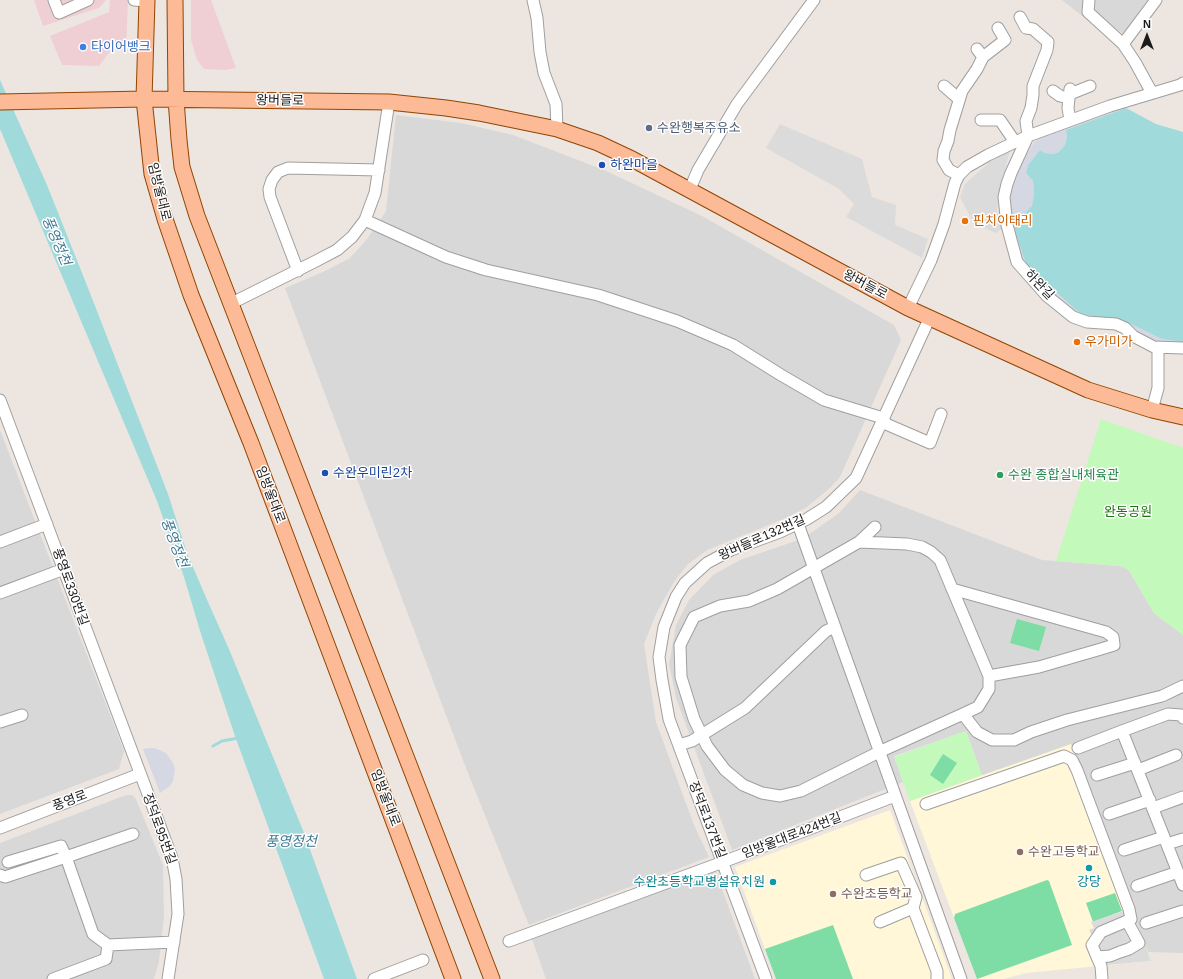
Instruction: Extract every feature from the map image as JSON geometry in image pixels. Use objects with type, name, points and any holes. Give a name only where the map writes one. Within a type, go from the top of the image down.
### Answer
[{"type":"main road","name":"임방울대로","points":[[143,0],[144,99],[152,174],[165,219],[191,295],[254,451],[453,979]]},
{"type":"main road","points":[[175,0],[176,100],[179,140],[182,167],[197,216],[232,303],[492,979]]},
{"type":"main road","name":"왕버들로","points":[[0,102],[144,99],[389,102],[479,113],[557,129],[598,143],[632,159],[908,308],[1088,390],[1152,410],[1183,417]]},
{"type":"street","points":[[54,0],[58,13],[88,0]]},
{"type":"street","points":[[533,0],[537,18],[540,52],[544,72],[556,104],[557,129]]},
{"type":"street","points":[[690,189],[698,170],[737,104],[814,0]]},
{"type":"street","points":[[1089,0],[1088,12],[1123,44],[1152,93]]},
{"type":"street","points":[[1123,44],[1156,0]]},
{"type":"street","name":"하완길","points":[[1020,17],[1026,28],[1033,28],[1048,42],[1047,50],[1033,86],[1031,108],[1026,121],[1028,136],[1010,173],[1004,198],[1007,225],[1017,262],[1047,296],[1073,317],[1087,322],[1116,324],[1125,328],[1133,336],[1154,348],[1183,348]]},
{"type":"street","points":[[959,175],[949,170],[943,160],[944,151],[959,99],[962,91],[977,70],[980,53],[1005,40],[998,28]]},
{"type":"street","points":[[908,308],[931,260],[944,224],[955,183],[959,175],[967,167],[1028,136],[1070,120],[1183,83]]},
{"type":"street","points":[[944,86],[959,99]]},
{"type":"street","points":[[1053,92],[1060,96],[1070,94],[1090,86]]},
{"type":"street","points":[[1070,94],[1068,108],[1070,120]]},
{"type":"street","points":[[232,303],[337,250],[352,237],[364,220],[375,193],[389,102]]},
{"type":"street","points":[[981,120],[1000,120],[1015,142]]},
{"type":"street","points":[[298,270],[270,197],[269,189],[272,180],[278,172],[288,168],[379,170]]},
{"type":"street","points":[[364,220],[446,257],[486,270],[598,295],[677,321],[733,345],[824,400],[883,418],[886,424],[930,443],[941,414]]},
{"type":"street","name":"왕버들로132번길","points":[[659,657],[664,627],[676,597],[685,584],[707,563],[731,550],[798,524],[826,507],[856,478],[930,317]]},
{"type":"street","points":[[1152,410],[1158,388],[1158,348]]},
{"type":"street","name":"풍영로330번길","points":[[0,400],[140,774]]},
{"type":"street","points":[[0,542],[47,524]]},
{"type":"street","points":[[798,524],[961,979]]},
{"type":"street","points":[[859,542],[907,544],[922,547],[931,552],[940,560],[989,676],[989,689],[978,706],[879,752],[801,791],[780,796],[762,793],[743,785],[725,770],[707,746],[694,719],[682,677],[680,645],[694,617],[720,606],[749,601],[777,589],[859,542],[875,527]]},
{"type":"street","points":[[0,593],[64,569]]},
{"type":"street","points":[[952,589],[1106,632],[1113,637],[1114,645],[1076,657],[1039,667],[989,676]]},
{"type":"street","points":[[679,745],[692,741],[745,708],[826,631],[835,627]]},
{"type":"street","name":"장덕로137번길","points":[[659,657],[669,719],[766,979]]},
{"type":"street","points":[[962,714],[977,732],[992,740],[1014,740],[1067,720],[1162,696],[1183,686]]},
{"type":"street","points":[[1078,748],[1168,714],[1181,715],[1183,718]]},
{"type":"street","points":[[0,722],[22,715]]},
{"type":"street","points":[[1122,731],[1181,879],[1137,886]]},
{"type":"street","points":[[1097,775],[1176,755]]},
{"type":"street","points":[[926,804],[1064,756],[1072,760],[1129,909],[1131,919],[1101,932],[1092,945],[1101,966],[1102,979]]},
{"type":"street","name":"풍영로","points":[[0,828],[140,774]]},
{"type":"street","name":"장덕로95번길","points":[[140,774],[172,858],[176,879],[178,914],[168,979]]},
{"type":"street","name":"임방울대로424번길","points":[[509,941],[723,862],[895,796]]},
{"type":"street","points":[[1109,814],[1183,797]]},
{"type":"street","points":[[0,875],[5,876],[133,834]]},
{"type":"street","points":[[1124,850],[1166,840],[1183,839]]},
{"type":"street","points":[[8,862],[61,846],[93,934],[108,945],[174,942]]},
{"type":"street","points":[[866,875],[901,863],[916,897],[913,908],[937,971],[937,979]]},
{"type":"street","points":[[880,922],[913,908]]},
{"type":"street","points":[[1146,923],[1183,911]]},
{"type":"street","points":[[1097,957],[1110,956],[1139,943],[1127,921]]},
{"type":"street","points":[[53,979],[106,959],[108,945]]},
{"type":"street","points":[[374,979],[424,960]]},
{"type":"shaded area","points":[[34,0],[106,0],[99,8],[43,26]]},
{"type":"shaded area","points":[[110,0],[128,0],[126,50],[111,50],[99,66],[62,65],[50,36],[109,12]]},
{"type":"shaded area","points":[[191,0],[211,0],[236,68],[225,70],[204,69],[197,60],[191,40]]},
{"type":"shaded area","points":[[1062,0],[1151,0],[1124,35],[1098,14],[1091,23]]},
{"type":"shaded area","points":[[1124,105],[1126,108],[1066,130],[1067,137],[1065,145],[1059,152],[1054,154],[1045,153],[1040,150],[1028,165],[1026,173],[1033,181],[1034,194],[1032,207],[1022,216],[1116,320],[1135,326],[1162,339],[1183,342],[1183,345],[1154,343],[1076,315],[1051,294],[1019,261],[1009,228],[1008,193],[1020,165],[1034,142],[1045,135]]},
{"type":"shaded area","points":[[396,115],[461,123],[513,135],[604,170],[702,216],[894,325],[901,340],[840,477],[830,488],[807,507],[786,518],[707,550],[687,565],[674,582],[656,614],[644,644],[656,722],[694,825],[709,857],[529,925],[464,763],[285,288],[323,272],[350,258],[367,239],[386,211]]},
{"type":"shaded area","points":[[780,124],[862,159],[872,197],[896,205],[895,225],[928,239],[922,258],[846,217],[854,204],[839,189],[766,148]]},
{"type":"shaded area","points":[[1010,151],[999,192],[997,211],[1003,228],[996,233],[974,224],[960,197],[965,184],[991,161]]},
{"type":"shaded area","points":[[0,430],[124,751],[119,769],[0,814]]},
{"type":"shaded area","points":[[860,490],[1042,560],[1120,566],[1128,569],[1154,613],[1183,635],[1183,953],[1148,952],[1071,745],[982,775],[966,731],[894,756],[903,782],[732,850],[676,698],[669,664],[676,625],[689,600],[713,575],[740,560],[804,538],[839,513]]},
{"type":"shaded area","name":"수완고등학교","points":[[1071,744],[1151,961],[1026,973],[1004,979],[977,979],[910,801]]},
{"type":"shaded area","points":[[155,748],[166,753],[175,769],[173,781],[170,786],[160,793],[143,749]]},
{"type":"shaded area","points":[[126,795],[132,795],[136,799],[163,865],[164,916],[159,962],[154,979],[0,979],[0,843]]},
{"type":"shaded area","name":"수완초등학교","points":[[890,810],[952,979],[776,979],[735,867]]},
{"type":"shaded area","points":[[715,870],[755,979],[546,979],[532,939]]},
{"type":"shaded area","points":[[1132,908],[1151,961],[1107,965],[1089,930],[1094,928],[1091,922]]},
{"type":"green space","name":"완동공원","points":[[1101,419],[1183,447],[1183,635],[1154,613],[1128,569],[1120,566],[1056,561]]},
{"type":"green space","points":[[1017,619],[1046,627],[1039,651],[1010,643]]},
{"type":"green space","points":[[966,731],[982,775],[910,801],[894,757]]},
{"type":"green space","points":[[943,754],[957,763],[943,784],[930,775]]},
{"type":"green space","points":[[1047,880],[1049,881],[1072,945],[977,979],[954,918],[955,914]]},
{"type":"green space","points":[[1115,893],[1122,911],[1093,922],[1086,903]]},
{"type":"green space","points":[[833,925],[853,979],[776,979],[765,949]]},
{"type":"water","name":"풍영정천","points":[[0,80],[47,185],[90,293],[168,494],[187,553],[229,649],[304,833],[357,979],[324,979],[236,739],[201,634],[184,577],[157,501],[0,129]]},
{"type":"water","points":[[1126,108],[1156,124],[1183,132],[1183,342],[1162,339],[1135,326],[1116,320],[1081,314],[1027,266],[1014,229],[1022,216],[1032,206],[1034,194],[1033,181],[1026,173],[1028,165],[1040,150],[1045,153],[1054,154],[1059,152],[1065,145],[1067,137],[1066,130]]},
{"type":"waterway","points":[[213,746],[222,741],[239,738]]},
{"type":"place","name":"타이어뱅크","points":[[83,47]]},
{"type":"place","name":"수완행복주유소","points":[[649,128]]},
{"type":"place","name":"하완마을","points":[[602,165]]},
{"type":"place","name":"핀치이태리","points":[[965,221]]},
{"type":"place","name":"우가미가","points":[[1077,342]]},
{"type":"place","name":"수완우미린2차","points":[[325,473]]},
{"type":"place","name":"수완 종합실내체육관","points":[[1000,475]]},
{"type":"place","name":"수완고등학교","points":[[1020,852]]},
{"type":"place","name":"강당","points":[[1089,868]]},
{"type":"place","name":"수완초등학교병설유치원","points":[[773,882]]},
{"type":"place","name":"수완초등학교","points":[[833,894]]}]
